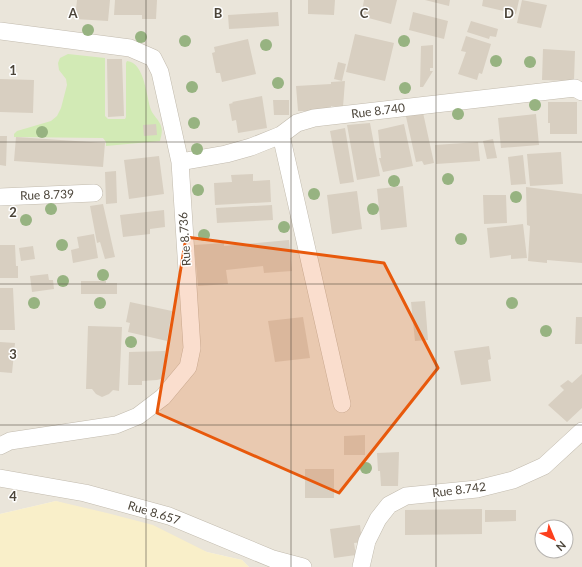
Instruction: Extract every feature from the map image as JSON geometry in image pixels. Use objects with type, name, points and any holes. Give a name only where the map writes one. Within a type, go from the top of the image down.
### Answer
[{"type":"street","name":"Rue 8.736","points":[[0,31],[130,48],[153,58],[160,72],[180,162],[192,348],[188,366],[163,397],[138,416],[116,425],[10,441],[0,446]]},
{"type":"street","name":"Rue 8.740","points":[[180,162],[226,154],[250,147],[281,134],[297,123],[314,118],[575,88],[582,92]]},
{"type":"street","points":[[281,134],[342,404]]},
{"type":"street","name":"Rue 8.739","points":[[0,197],[94,193]]},
{"type":"street","name":"Rue 8.742","points":[[361,567],[367,541],[378,519],[389,505],[406,496],[477,489],[513,480],[544,466],[582,431]]},
{"type":"street","name":"Rue 8.657","points":[[0,478],[85,493],[169,516],[273,559],[303,567]]},
{"type":"highlighted area","points":[[186,237],[384,263],[438,368],[339,493],[157,413]]},
{"type":"shaded area","points":[[0,0],[582,0],[582,567],[249,567],[242,560],[207,552],[56,501],[0,514]]},
{"type":"green space","points":[[68,54],[105,58],[105,116],[108,119],[125,119],[126,117],[126,63],[127,61],[133,63],[141,74],[151,110],[161,126],[162,132],[160,141],[106,146],[106,142],[103,138],[14,137],[14,134],[17,131],[51,121],[57,116],[61,108],[67,85],[66,79],[59,70],[58,63],[60,58]]},
{"type":"sand","points":[[56,501],[153,525],[207,552],[242,560],[249,567],[0,567],[0,514]]},
{"type":"building","points":[[77,0],[110,0],[108,21],[75,19]]},
{"type":"building","points":[[115,0],[157,0],[156,19],[142,19],[142,15],[114,15]]},
{"type":"building","points":[[308,0],[335,0],[334,15],[308,14]]},
{"type":"building","points":[[364,0],[397,0],[391,24],[361,16]]},
{"type":"building","points":[[425,0],[450,0],[449,6]]},
{"type":"building","points":[[483,0],[519,0],[516,14],[482,6]]},
{"type":"building","points":[[522,0],[547,5],[541,28],[517,23]]},
{"type":"building","points":[[278,12],[279,26],[229,29],[228,15]]},
{"type":"building","points":[[413,12],[448,21],[444,39],[409,30]]},
{"type":"building","points":[[471,21],[498,29],[496,37],[490,36],[489,39],[467,32]]},
{"type":"building","points":[[355,34],[394,43],[385,81],[346,72]]},
{"type":"building","points":[[466,36],[491,44],[482,74],[479,73],[477,80],[458,74],[466,52],[461,51]]},
{"type":"building","points":[[248,39],[256,74],[222,82],[220,73],[216,73],[212,53],[215,52],[214,47]]},
{"type":"building","points":[[433,45],[433,68],[430,68],[430,71],[433,71],[423,87],[420,87],[421,46]]},
{"type":"building","points":[[543,49],[575,51],[574,81],[542,80]]},
{"type":"building","points":[[107,59],[122,59],[124,116],[108,117]]},
{"type":"building","points":[[338,62],[346,64],[342,81],[334,79]]},
{"type":"building","points":[[0,79],[34,80],[33,113],[0,112]]},
{"type":"building","points":[[345,81],[343,107],[331,106],[331,111],[298,111],[296,86],[331,84],[331,82]]},
{"type":"building","points":[[262,96],[267,128],[238,133],[236,120],[232,121],[229,104],[233,103],[232,102]]},
{"type":"building","points":[[273,100],[289,100],[289,115],[274,115]]},
{"type":"building","points":[[548,102],[577,102],[577,134],[550,134],[550,123],[548,123]]},
{"type":"building","points":[[422,108],[434,163],[424,165],[422,161],[416,162],[405,112]]},
{"type":"building","points":[[536,114],[539,145],[501,148],[498,118]]},
{"type":"building","points":[[370,123],[380,176],[357,180],[347,125]]},
{"type":"building","points":[[156,124],[157,135],[144,136],[143,125]]},
{"type":"building","points":[[404,124],[413,166],[383,172],[379,158],[381,158],[378,130]]},
{"type":"building","points":[[345,128],[354,182],[340,184],[330,131]]},
{"type":"building","points":[[0,136],[7,136],[6,166],[0,165]]},
{"type":"building","points":[[16,137],[105,143],[103,167],[14,161]]},
{"type":"building","points":[[493,139],[497,158],[487,159],[483,141]]},
{"type":"building","points":[[478,142],[480,161],[436,164],[435,145]]},
{"type":"building","points":[[561,152],[563,184],[530,186],[527,154]]},
{"type":"building","points":[[523,155],[526,184],[511,185],[508,157]]},
{"type":"building","points":[[159,156],[164,194],[129,199],[124,160]]},
{"type":"building","points":[[116,171],[117,203],[106,204],[105,172]]},
{"type":"building","points":[[253,174],[253,181],[270,180],[271,202],[215,205],[214,183],[232,182],[231,175]]},
{"type":"building","points":[[403,186],[407,227],[381,230],[377,189]]},
{"type":"building","points":[[526,187],[582,194],[582,263],[547,260],[547,263],[528,261],[530,226],[527,225]]},
{"type":"building","points":[[357,191],[362,229],[332,234],[327,195]]},
{"type":"building","points":[[483,195],[506,195],[507,223],[484,224]]},
{"type":"building","points":[[103,204],[115,257],[105,259],[100,242],[97,243],[90,206]]},
{"type":"building","points":[[272,205],[273,220],[217,223],[216,208]]},
{"type":"building","points":[[164,210],[165,227],[150,229],[150,234],[123,237],[120,215]]},
{"type":"building","points":[[523,224],[527,258],[511,259],[511,255],[490,258],[487,228]]},
{"type":"building","points":[[94,234],[98,258],[73,263],[71,250],[79,248],[77,237]]},
{"type":"building","points":[[289,240],[292,271],[264,273],[263,266],[226,270],[228,284],[198,286],[194,245],[224,243],[224,246]]},
{"type":"building","points":[[0,245],[15,245],[18,278],[0,278]]},
{"type":"building","points":[[33,246],[35,259],[21,261],[19,248]]},
{"type":"building","points":[[48,274],[49,280],[53,280],[54,289],[32,292],[30,276]]},
{"type":"building","points":[[81,281],[106,281],[106,283],[117,283],[117,294],[81,294]]},
{"type":"building","points":[[0,288],[13,288],[15,330],[0,330]]},
{"type":"building","points":[[425,301],[428,340],[415,341],[411,302]]},
{"type":"building","points":[[130,302],[172,311],[167,341],[128,332],[130,323],[126,322]]},
{"type":"building","points":[[303,317],[310,358],[275,362],[268,321]]},
{"type":"building","points":[[576,317],[582,317],[582,344],[575,344]]},
{"type":"building","points":[[88,326],[122,327],[119,391],[113,390],[109,394],[102,397],[96,394],[92,389],[86,389]]},
{"type":"building","points":[[0,342],[15,343],[12,373],[0,372]]},
{"type":"building","points":[[489,346],[491,359],[488,360],[491,381],[461,385],[454,351]]},
{"type":"building","points":[[165,351],[165,372],[161,379],[142,381],[142,385],[128,385],[129,352]]},
{"type":"building","points":[[582,374],[582,408],[567,422],[548,405],[564,390],[560,386],[568,380],[572,383]]},
{"type":"building","points":[[365,435],[365,455],[344,455],[344,436]]},
{"type":"building","points":[[399,452],[398,486],[381,486],[377,453]]},
{"type":"building","points":[[305,469],[334,469],[334,498],[305,498]]},
{"type":"building","points":[[482,509],[482,534],[405,535],[405,510]]},
{"type":"building","points":[[485,510],[516,510],[516,521],[485,522]]},
{"type":"building","points":[[360,525],[362,542],[354,543],[356,555],[334,558],[330,529]]}]
